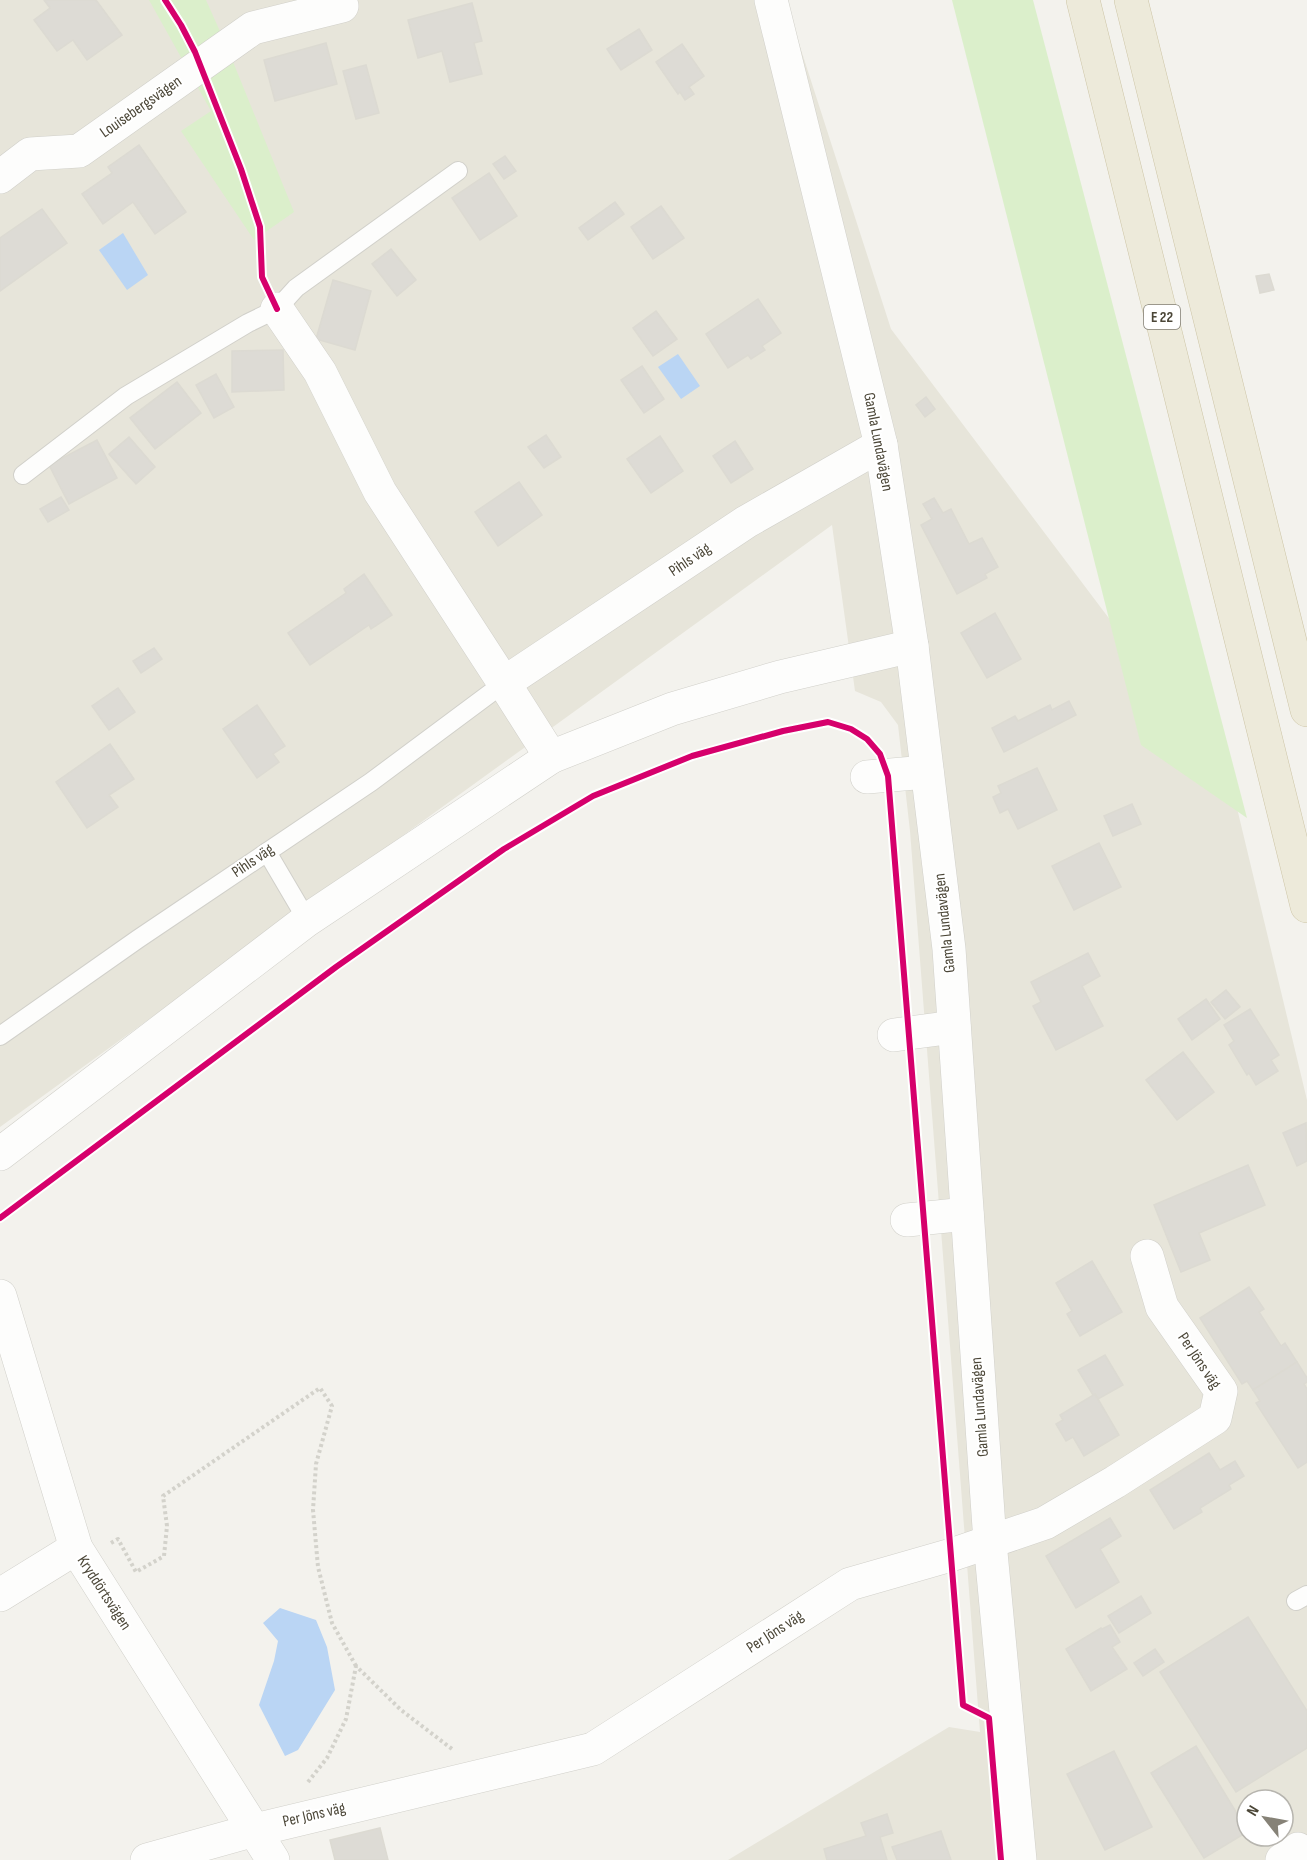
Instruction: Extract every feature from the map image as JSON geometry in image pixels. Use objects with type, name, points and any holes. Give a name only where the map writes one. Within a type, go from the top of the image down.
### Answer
[{"type":"highway","name":"E 22","points":[[1083,0],[1307,906]]},
{"type":"highway","name":"E 22","points":[[1131,0],[1307,710]]},
{"type":"street","name":"Louisebergsvägen","points":[[0,177],[30,154],[79,151],[254,28],[342,6],[340,0]]},
{"type":"street","name":"Gamla Lundavägen","points":[[771,0],[881,445],[912,646],[949,949],[990,1542],[1020,1860]]},
{"type":"street","points":[[277,309],[320,372],[380,492],[551,757]]},
{"type":"street","name":"Pihls väg","points":[[504,683],[746,522],[881,445]]},
{"type":"street","points":[[0,1154],[307,920],[551,757],[672,709],[780,677],[912,646]]},
{"type":"street","points":[[867,777],[927,772]]},
{"type":"street","points":[[894,1035],[954,1028]]},
{"type":"street","points":[[907,1220],[967,1214]]},
{"type":"street","name":"Per Jöns väg","points":[[147,1860],[289,1821],[593,1749],[850,1584],[1045,1523],[1115,1482],[1215,1418],[1221,1391],[1162,1307],[1147,1256]]},
{"type":"street","name":"Kryddörtsvägen","points":[[0,1296],[80,1555],[273,1860]]},
{"type":"street","points":[[0,1595],[80,1555]]},
{"type":"lane","points":[[23,475],[126,396],[248,323],[277,309],[296,288],[458,171]]},
{"type":"lane","name":"Pihls väg","points":[[0,1036],[138,939],[371,782],[504,683]]},
{"type":"lane","points":[[267,852],[307,920]]},
{"type":"path","points":[[80,1555],[118,1539],[136,1572],[164,1556],[167,1526],[163,1496],[320,1388],[332,1406],[316,1464],[313,1510],[318,1567],[332,1623],[357,1666],[401,1710],[450,1746],[470,1778]]},
{"type":"path","points":[[289,1821],[291,1804],[327,1758],[346,1719],[357,1666]]},
{"type":"shaded area","points":[[0,0],[785,0],[891,329],[1230,779],[1307,1100],[1307,1860],[728,1860],[949,1727],[980,1732],[910,831],[898,725],[881,702],[855,691],[832,525],[0,1127]]},
{"type":"green space","points":[[149,0],[206,0],[227,47],[294,212],[254,240],[181,131],[211,111]]},
{"type":"green space","points":[[952,0],[1033,0],[1247,818],[1141,745]]},
{"type":"water","points":[[123,233],[148,275],[127,290],[99,250]]},
{"type":"water","points":[[678,354],[700,386],[681,399],[658,367]]},
{"type":"water","points":[[280,1608],[316,1620],[327,1647],[335,1690],[298,1750],[285,1756],[259,1705],[274,1661],[278,1641],[263,1623]]},
{"type":"building","points":[[44,0],[96,0],[122,35],[87,60],[73,40],[57,51],[34,20],[50,8]]},
{"type":"building","points":[[472,3],[482,41],[474,43],[482,74],[450,82],[442,51],[418,58],[408,20]]},
{"type":"building","points":[[639,29],[652,50],[621,70],[607,49]]},
{"type":"building","points":[[326,43],[337,84],[275,101],[264,60]]},
{"type":"building","points":[[682,44],[704,76],[689,87],[694,94],[685,100],[680,92],[678,94],[656,62]]},
{"type":"building","points":[[366,65],[379,113],[356,119],[343,71]]},
{"type":"building","points":[[139,145],[186,212],[155,234],[133,202],[103,224],[82,194],[112,173],[108,167]]},
{"type":"building","points":[[505,156],[516,171],[504,179],[493,164]]},
{"type":"building","points":[[489,173],[517,216],[480,240],[452,198]]},
{"type":"building","points":[[615,202],[624,214],[588,240],[579,228]]},
{"type":"building","points":[[661,206],[684,238],[653,259],[631,227]]},
{"type":"building","points":[[42,209],[67,243],[0,291],[0,238]]},
{"type":"building","points":[[391,249],[416,280],[397,296],[372,264]]},
{"type":"building","points":[[1269,274],[1274,290],[1260,293],[1256,276]]},
{"type":"building","points":[[333,280],[371,291],[355,350],[316,339]]},
{"type":"building","points":[[758,299],[781,333],[762,346],[765,350],[751,359],[748,355],[728,368],[706,334]]},
{"type":"building","points":[[656,311],[677,339],[653,356],[633,328]]},
{"type":"building","points":[[283,350],[284,390],[232,392],[232,351]]},
{"type":"building","points":[[642,366],[664,399],[644,413],[621,380]]},
{"type":"building","points":[[216,374],[234,407],[214,418],[196,385]]},
{"type":"building","points":[[177,382],[201,413],[155,449],[130,418]]},
{"type":"building","points":[[926,397],[935,409],[925,417],[916,405]]},
{"type":"building","points":[[546,435],[561,457],[544,468],[528,447]]},
{"type":"building","points":[[660,436],[683,471],[651,493],[627,459]]},
{"type":"building","points":[[129,437],[155,467],[136,484],[109,454]]},
{"type":"building","points":[[97,440],[117,478],[69,504],[49,465]]},
{"type":"building","points":[[735,441],[753,469],[731,483],[713,456]]},
{"type":"building","points":[[519,482],[542,515],[498,546],[475,512]]},
{"type":"building","points":[[61,497],[69,510],[48,522],[40,509]]},
{"type":"building","points":[[934,498],[943,513],[951,509],[969,544],[982,538],[998,567],[985,574],[987,578],[957,594],[921,525],[932,519],[923,504]]},
{"type":"building","points":[[364,574],[392,615],[371,629],[369,625],[310,665],[288,633],[346,593],[344,589]]},
{"type":"building","points":[[995,613],[1021,659],[987,678],[961,633]]},
{"type":"building","points":[[154,648],[162,659],[141,673],[133,661]]},
{"type":"building","points":[[118,688],[135,712],[109,730],[92,706]]},
{"type":"building","points":[[1069,701],[1076,715],[1004,752],[992,728],[1015,716],[1018,721],[1050,705],[1052,710]]},
{"type":"building","points":[[257,705],[285,746],[273,754],[279,762],[257,778],[223,729]]},
{"type":"building","points":[[110,744],[134,779],[109,795],[118,807],[87,828],[56,782]]},
{"type":"building","points":[[1037,768],[1057,810],[1018,829],[1008,809],[1000,813],[993,797],[1001,793],[998,786]]},
{"type":"building","points":[[1132,804],[1141,824],[1113,836],[1104,816]]},
{"type":"building","points":[[1099,843],[1121,887],[1074,910],[1052,866]]},
{"type":"building","points":[[1088,953],[1100,976],[1082,986],[1103,1026],[1056,1050],[1033,1006],[1041,1002],[1031,982]]},
{"type":"building","points":[[1226,990],[1240,1007],[1225,1019],[1211,1002]]},
{"type":"building","points":[[1206,999],[1220,1019],[1192,1040],[1178,1019]]},
{"type":"building","points":[[1250,1009],[1279,1055],[1271,1060],[1278,1071],[1256,1085],[1249,1073],[1247,1075],[1229,1045],[1234,1041],[1224,1025]]},
{"type":"building","points":[[1183,1052],[1214,1092],[1177,1120],[1146,1080]]},
{"type":"building","points":[[1306,1123],[1307,1161],[1297,1166],[1283,1133]]},
{"type":"building","points":[[1248,1165],[1265,1205],[1199,1233],[1210,1260],[1181,1272],[1154,1205]]},
{"type":"building","points":[[1092,1261],[1122,1312],[1080,1336],[1067,1314],[1072,1311],[1056,1283]]},
{"type":"building","points":[[1249,1287],[1264,1309],[1259,1312],[1281,1346],[1285,1343],[1297,1362],[1253,1390],[1247,1381],[1242,1384],[1200,1318]]},
{"type":"building","points":[[1105,1355],[1123,1385],[1098,1399],[1095,1394],[1093,1395],[1078,1370]]},
{"type":"building","points":[[1297,1362],[1307,1378],[1304,1384],[1307,1389],[1307,1462],[1298,1468],[1256,1403],[1260,1401],[1253,1390]]},
{"type":"building","points":[[1095,1394],[1119,1435],[1084,1456],[1073,1437],[1066,1441],[1056,1424],[1063,1420],[1060,1415]]},
{"type":"building","points":[[1209,1453],[1220,1470],[1235,1461],[1244,1476],[1229,1485],[1231,1489],[1200,1508],[1202,1512],[1174,1529],[1150,1490]]},
{"type":"building","points":[[1110,1518],[1121,1536],[1100,1549],[1119,1582],[1076,1608],[1046,1556]]},
{"type":"building","points":[[1141,1596],[1151,1613],[1119,1633],[1108,1616]]},
{"type":"building","points":[[1248,1617],[1307,1711],[1307,1748],[1242,1788],[1235,1788],[1235,1790],[1160,1672]]},
{"type":"building","points":[[1110,1625],[1120,1642],[1112,1647],[1127,1669],[1091,1691],[1066,1649]]},
{"type":"building","points":[[1155,1649],[1164,1662],[1143,1676],[1134,1663]]},
{"type":"building","points":[[1196,1746],[1235,1810],[1235,1839],[1204,1858],[1151,1773]]},
{"type":"building","points":[[1114,1751],[1152,1827],[1105,1850],[1067,1774]]},
{"type":"building","points":[[887,1814],[893,1833],[880,1837],[887,1860],[827,1860],[824,1849],[866,1836],[861,1823]]},
{"type":"building","points":[[380,1828],[388,1860],[335,1860],[330,1840]]},
{"type":"building","points":[[941,1831],[951,1860],[897,1860],[892,1847]]},
{"type":"cycle path","points":[[165,0],[195,52],[241,169],[260,227],[262,277],[277,309]]},
{"type":"cycle path","points":[[0,1218],[336,967],[504,849],[593,796],[692,756],[783,731],[828,722],[851,729],[867,739],[880,754],[888,776],[963,1705],[989,1718],[1001,1860]]}]
